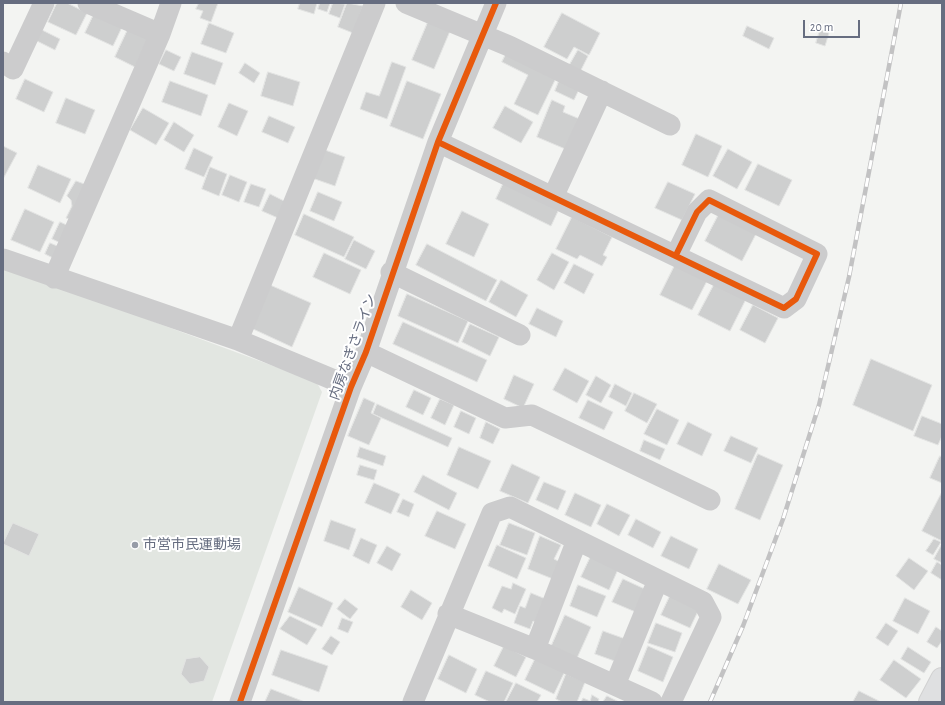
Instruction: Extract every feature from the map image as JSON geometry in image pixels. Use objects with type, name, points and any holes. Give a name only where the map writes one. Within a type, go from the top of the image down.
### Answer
[{"type":"main road","points":[[930,702],[942,679]]},
{"type":"street","points":[[3,62],[13,68],[44,3]]},
{"type":"street","points":[[88,3],[160,34]]},
{"type":"street","points":[[54,278],[172,3]]},
{"type":"street","points":[[238,340],[375,3]]},
{"type":"street","points":[[406,3],[509,46],[670,125]]},
{"type":"street","name":"内房なぎさライン","points":[[240,702],[351,387],[366,352],[391,272],[438,142],[496,3]]},
{"type":"street","points":[[553,197],[602,91]]},
{"type":"street","points":[[438,142],[784,308],[796,298],[817,254],[709,200],[697,212],[676,255]]},
{"type":"street","points":[[3,259],[54,278],[238,340],[351,387]]},
{"type":"street","points":[[391,272],[520,335]]},
{"type":"street","points":[[366,352],[506,418],[532,415],[710,500]]},
{"type":"street","points":[[418,700],[448,614],[492,513],[510,507],[703,602],[711,617],[671,702]]},
{"type":"street","points":[[535,649],[576,540]]},
{"type":"street","points":[[615,685],[658,580]]},
{"type":"street","points":[[448,614],[535,649],[652,702]]},
{"type":"shaded area","name":"市営市民運動場","points":[[3,266],[295,374],[317,383],[322,392],[212,702],[3,702]]},
{"type":"building","points":[[57,3],[67,3],[87,13],[76,35],[48,22]]},
{"type":"building","points":[[199,3],[218,3],[211,22],[200,18],[203,11],[196,9]]},
{"type":"building","points":[[300,3],[317,3],[314,14],[298,9]]},
{"type":"building","points":[[320,3],[330,3],[327,12],[318,9]]},
{"type":"building","points":[[333,3],[345,4],[340,18],[329,14]]},
{"type":"building","points":[[347,3],[363,6],[353,33],[338,27]]},
{"type":"building","points":[[95,12],[123,25],[113,46],[85,33]]},
{"type":"building","points":[[562,13],[600,33],[589,55],[574,47],[567,59],[544,47]]},
{"type":"building","points":[[428,22],[450,31],[434,69],[412,60]]},
{"type":"building","points":[[209,23],[234,33],[226,53],[201,44]]},
{"type":"building","points":[[747,26],[774,38],[769,49],[743,36]]},
{"type":"building","points":[[129,27],[149,36],[135,67],[115,57]]},
{"type":"building","points":[[42,30],[60,39],[55,50],[37,41]]},
{"type":"building","points":[[820,30],[829,33],[825,46],[816,43]]},
{"type":"building","points":[[166,50],[181,57],[174,71],[159,64]]},
{"type":"building","points":[[578,50],[588,56],[580,72],[569,66]]},
{"type":"building","points":[[192,52],[223,63],[215,85],[184,74]]},
{"type":"building","points":[[507,52],[557,76],[538,115],[514,104],[528,75],[502,62]]},
{"type":"building","points":[[392,62],[406,67],[387,119],[360,109],[366,92],[379,96]]},
{"type":"building","points":[[245,63],[260,73],[254,83],[239,73]]},
{"type":"building","points":[[268,72],[300,82],[293,106],[261,96]]},
{"type":"building","points":[[561,76],[581,85],[574,100],[555,91]]},
{"type":"building","points":[[25,79],[53,92],[44,112],[16,99]]},
{"type":"building","points":[[170,81],[208,95],[201,116],[162,102]]},
{"type":"building","points":[[407,81],[441,94],[423,139],[390,126]]},
{"type":"building","points":[[66,98],[95,110],[85,134],[56,123]]},
{"type":"building","points":[[552,100],[565,106],[563,112],[582,120],[570,151],[537,137]]},
{"type":"building","points":[[229,103],[248,111],[237,136],[218,127]]},
{"type":"building","points":[[505,106],[533,122],[521,143],[493,128]]},
{"type":"building","points":[[143,108],[169,123],[156,145],[130,130]]},
{"type":"building","points":[[269,116],[295,127],[288,143],[262,132]]},
{"type":"building","points":[[174,122],[194,135],[184,152],[164,140]]},
{"type":"building","points":[[696,134],[722,146],[708,177],[682,165]]},
{"type":"building","points":[[3,146],[17,153],[3,179]]},
{"type":"building","points":[[194,148],[213,157],[204,177],[185,169]]},
{"type":"building","points":[[322,149],[345,157],[335,186],[312,178]]},
{"type":"building","points":[[728,149],[752,162],[737,189],[713,176]]},
{"type":"building","points":[[758,164],[792,180],[779,206],[745,190]]},
{"type":"building","points":[[38,165],[71,179],[60,203],[28,188]]},
{"type":"building","points":[[210,167],[227,174],[219,196],[202,189]]},
{"type":"building","points":[[230,175],[247,182],[239,202],[222,195]]},
{"type":"building","points":[[76,181],[87,185],[73,220],[66,218],[72,206],[71,200],[67,196]]},
{"type":"building","points":[[504,182],[559,209],[551,226],[496,199]]},
{"type":"building","points":[[668,182],[695,194],[682,220],[655,208]]},
{"type":"building","points":[[251,184],[266,189],[259,207],[244,202]]},
{"type":"building","points":[[318,192],[342,202],[334,221],[310,211]]},
{"type":"building","points":[[270,194],[286,202],[278,218],[262,211]]},
{"type":"building","points":[[25,209],[54,222],[40,252],[11,240]]},
{"type":"building","points":[[462,211],[489,224],[474,257],[446,244]]},
{"type":"building","points":[[720,212],[757,232],[742,261],[705,241]]},
{"type":"building","points":[[304,214],[354,237],[344,257],[295,235]]},
{"type":"building","points":[[572,217],[612,237],[603,255],[607,257],[602,266],[580,255],[577,259],[556,249]]},
{"type":"building","points":[[60,222],[71,227],[63,244],[52,239]]},
{"type":"building","points":[[354,240],[375,251],[366,269],[345,259]]},
{"type":"building","points":[[50,243],[62,248],[57,260],[45,254]]},
{"type":"building","points":[[427,244],[497,280],[486,301],[416,265]]},
{"type":"building","points":[[324,253],[361,270],[350,294],[313,277]]},
{"type":"building","points":[[552,253],[569,262],[554,290],[537,280]]},
{"type":"building","points":[[677,261],[709,277],[692,310],[660,295]]},
{"type":"building","points":[[574,264],[594,274],[584,294],[564,283]]},
{"type":"building","points":[[501,280],[528,295],[516,317],[489,302]]},
{"type":"building","points":[[716,281],[747,297],[730,331],[698,315]]},
{"type":"building","points":[[270,285],[311,303],[292,347],[251,328]]},
{"type":"building","points":[[407,294],[468,321],[458,343],[398,316]]},
{"type":"building","points":[[753,305],[778,318],[765,343],[740,330]]},
{"type":"building","points":[[537,308],[563,321],[556,337],[529,324]]},
{"type":"building","points":[[403,322],[487,360],[477,382],[393,344]]},
{"type":"building","points":[[470,324],[499,337],[490,356],[462,342]]},
{"type":"building","points":[[871,359],[932,385],[913,431],[853,405]]},
{"type":"building","points":[[565,368],[589,381],[577,403],[553,390]]},
{"type":"building","points":[[514,375],[534,384],[523,408],[504,399]]},
{"type":"building","points":[[596,376],[611,385],[601,403],[586,395]]},
{"type":"building","points":[[615,384],[632,393],[626,406],[609,397]]},
{"type":"building","points":[[414,390],[431,398],[423,415],[406,407]]},
{"type":"building","points":[[634,393],[657,404],[647,423],[625,411]]},
{"type":"building","points":[[364,398],[375,403],[371,413],[381,418],[369,445],[348,436]]},
{"type":"building","points":[[440,399],[454,405],[445,425],[431,418]]},
{"type":"building","points":[[588,400],[613,412],[604,430],[579,418]]},
{"type":"building","points":[[377,404],[452,438],[448,447],[373,414]]},
{"type":"building","points":[[657,409],[679,420],[667,445],[644,434]]},
{"type":"building","points":[[461,411],[476,418],[469,434],[454,427]]},
{"type":"building","points":[[922,416],[942,424],[942,436],[938,445],[914,436]]},
{"type":"building","points":[[486,422],[500,429],[493,444],[480,438]]},
{"type":"building","points":[[688,422],[712,434],[702,456],[677,444]]},
{"type":"building","points":[[731,436],[758,448],[751,463],[724,451]]},
{"type":"building","points":[[644,440],[665,449],[660,460],[640,451]]},
{"type":"building","points":[[360,447],[386,456],[383,466],[357,457]]},
{"type":"building","points":[[459,447],[491,461],[478,489],[447,475]]},
{"type":"building","points":[[758,454],[783,465],[760,520],[735,509]]},
{"type":"building","points":[[940,456],[942,457],[942,483],[930,478]]},
{"type":"building","points":[[512,464],[540,477],[528,503],[500,491]]},
{"type":"building","points":[[360,465],[377,470],[374,480],[357,475]]},
{"type":"building","points":[[423,475],[457,493],[449,510],[414,492]]},
{"type":"building","points":[[544,482],[566,491],[558,510],[536,500]]},
{"type":"building","points":[[374,483],[400,494],[391,514],[365,503]]},
{"type":"building","points":[[942,492],[942,541],[922,531]]},
{"type":"building","points":[[575,493],[601,505],[591,527],[565,515]]},
{"type":"building","points":[[403,499],[414,504],[409,517],[397,512]]},
{"type":"building","points":[[607,504],[630,515],[619,536],[597,524]]},
{"type":"building","points":[[437,511],[466,524],[455,549],[425,536]]},
{"type":"building","points":[[636,519],[661,532],[653,548],[628,535]]},
{"type":"building","points":[[331,520],[356,529],[349,550],[324,541]]},
{"type":"building","points":[[13,523],[39,534],[29,556],[3,544]]},
{"type":"building","points":[[509,523],[535,533],[527,555],[500,545]]},
{"type":"building","points":[[540,536],[561,545],[554,559],[564,564],[558,581],[528,569]]},
{"type":"building","points":[[671,536],[698,549],[689,569],[661,556]]},
{"type":"building","points":[[361,538],[377,545],[369,564],[353,556]]},
{"type":"building","points":[[934,539],[941,542],[933,555],[926,551]]},
{"type":"building","points":[[942,544],[942,563],[934,559]]},
{"type":"building","points":[[497,545],[526,558],[517,579],[488,566]]},
{"type":"building","points":[[387,546],[401,554],[392,571],[377,563]]},
{"type":"building","points":[[592,554],[619,567],[609,590],[581,577]]},
{"type":"building","points":[[909,558],[928,571],[914,590],[896,576]]},
{"type":"building","points":[[937,562],[942,565],[942,580],[931,573]]},
{"type":"building","points":[[719,564],[751,580],[738,604],[707,589]]},
{"type":"building","points":[[623,579],[649,591],[638,613],[612,602]]},
{"type":"building","points":[[513,583],[526,589],[515,614],[504,609],[502,613],[492,608],[502,586],[511,589]]},
{"type":"building","points":[[578,585],[606,596],[597,617],[570,606]]},
{"type":"building","points":[[299,587],[333,603],[322,627],[288,612]]},
{"type":"building","points":[[411,590],[432,603],[422,620],[401,607]]},
{"type":"building","points":[[531,593],[548,600],[539,624],[533,621],[530,629],[514,623],[520,606],[525,608]]},
{"type":"building","points":[[670,596],[699,609],[690,628],[661,615]]},
{"type":"building","points":[[905,598],[930,611],[918,634],[893,621]]},
{"type":"building","points":[[345,599],[358,609],[350,619],[337,609]]},
{"type":"building","points":[[565,615],[591,627],[577,658],[551,647]]},
{"type":"building","points":[[290,616],[317,629],[307,645],[280,629]]},
{"type":"building","points":[[342,618],[353,622],[348,633],[338,629]]},
{"type":"building","points":[[656,623],[682,633],[675,652],[648,643]]},
{"type":"building","points":[[886,623],[898,631],[888,646],[876,638]]},
{"type":"building","points":[[936,627],[942,631],[942,641],[937,648],[927,642]]},
{"type":"building","points":[[603,631],[631,641],[623,664],[595,654]]},
{"type":"building","points":[[331,636],[340,642],[332,655],[322,649]]},
{"type":"building","points":[[504,646],[526,657],[516,677],[494,666]]},
{"type":"building","points":[[648,646],[673,657],[663,682],[638,671]]},
{"type":"building","points":[[908,647],[931,662],[924,673],[901,659]]},
{"type":"building","points":[[281,650],[328,666],[319,692],[272,675]]},
{"type":"building","points":[[449,655],[477,669],[466,693],[438,679]]},
{"type":"building","points":[[200,657],[209,667],[204,681],[190,684],[181,674],[186,659]]},
{"type":"building","points":[[536,657],[565,671],[554,694],[525,680]]},
{"type":"building","points":[[894,660],[921,679],[906,698],[880,680]]},
{"type":"building","points":[[486,671],[513,683],[504,702],[490,702],[475,695]]},
{"type":"building","points":[[566,674],[585,682],[577,702],[562,702],[556,699]]},
{"type":"building","points":[[516,683],[541,695],[537,702],[506,702]]},
{"type":"building","points":[[271,689],[305,702],[265,702]]},
{"type":"building","points":[[859,691],[881,702],[853,702]]},
{"type":"building","points":[[592,695],[599,699],[598,702],[581,702],[583,698],[590,701]]},
{"type":"building","points":[[607,696],[619,702],[603,702]]},
{"type":"railway","points":[[710,702],[743,626],[783,519],[819,405],[849,277],[901,3]]},
{"type":"cycle path","points":[[240,702],[351,387],[366,352],[438,142],[496,3]]},
{"type":"cycle path","points":[[438,142],[784,308],[796,299],[817,254],[709,200],[697,212],[676,255]]},
{"type":"place","name":"市営市民運動場","points":[[135,545]]}]
